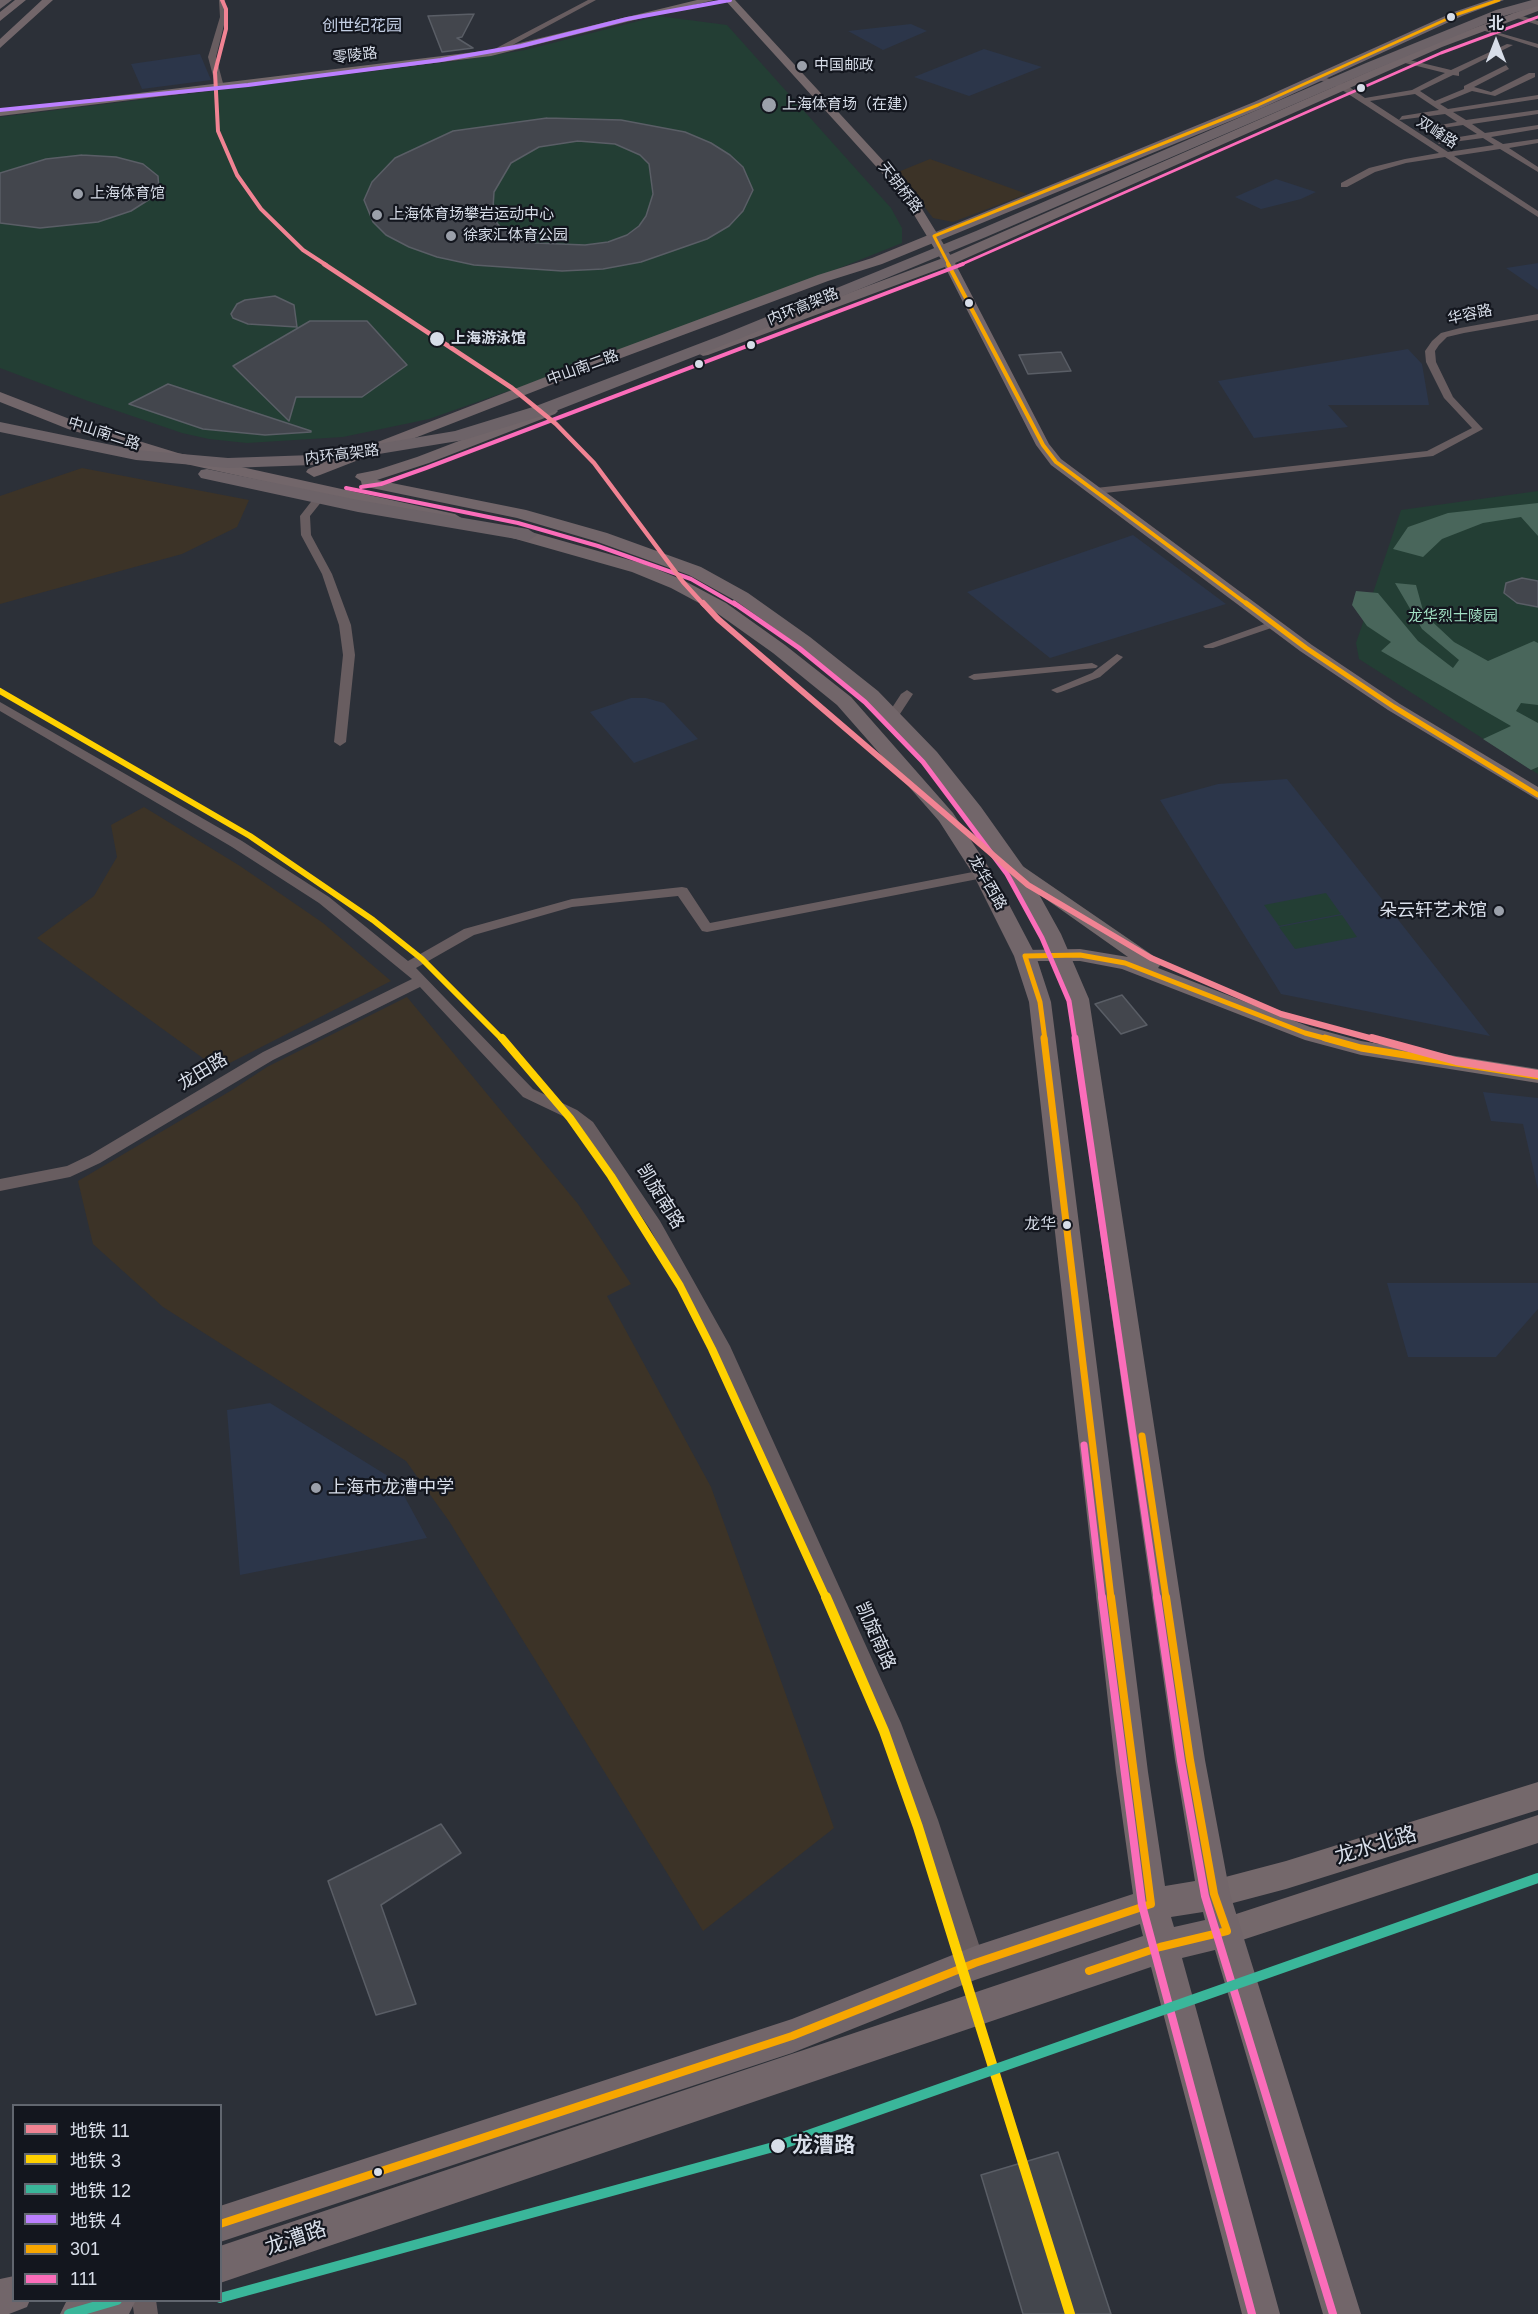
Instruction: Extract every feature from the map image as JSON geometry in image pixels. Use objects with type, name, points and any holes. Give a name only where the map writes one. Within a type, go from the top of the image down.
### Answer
[{"type":"highway","points":[[0,5],[6,0]]},
{"type":"highway","name":"内环高架路","points":[[0,418],[177,451],[224,455],[282,455],[388,443],[456,428],[533,405],[978,230],[1439,28],[1522,0]]},
{"type":"highway","name":"内环高架路","points":[[0,427],[98,447],[200,462],[284,462],[399,448],[486,428],[542,410],[728,338],[981,234],[1371,66],[1500,13],[1538,2]]},
{"type":"highway","points":[[600,378],[614,368],[855,270]]},
{"type":"highway","points":[[98,447],[358,506],[528,535]]},
{"type":"main road","points":[[0,18],[21,0]]},
{"type":"main road","points":[[0,45],[48,0]]},
{"type":"main road","name":"中山南二路","points":[[314,472],[584,367],[823,278],[855,270],[1258,105],[1458,14],[1499,0]]},
{"type":"main road","name":"中山南二路","points":[[0,381],[137,436],[348,479],[379,475],[948,261],[1342,86],[1480,28],[1538,8]]},
{"type":"main road","name":"中山南二路","points":[[0,397],[75,426],[174,457],[325,491],[369,465],[836,283],[855,270]]},
{"type":"main road","name":"龙华西路","points":[[348,479],[520,514],[601,537],[695,571],[742,597],[804,641],[871,695],[930,756],[974,811],[1015,869],[1060,955],[1078,999],[1188,1749],[1214,1894],[1342,2314]]},
{"type":"main road","name":"龙华西路","points":[[325,491],[528,535],[638,568],[677,584],[720,607],[779,649],[844,701],[946,817],[983,874],[1025,956],[1041,1002],[1130,1760],[1150,1904],[1261,2314]]},
{"type":"main road","name":"龙漕路","points":[[222,2223],[792,2036],[975,1963],[1150,1904],[1214,1894]]},
{"type":"main road","name":"龙漕路","points":[[222,2264],[1160,1947],[1227,1931]]},
{"type":"main road","points":[[81,2314],[115,2302]]},
{"type":"street","points":[[220,87],[212,57],[223,17],[222,0]]},
{"type":"street","points":[[491,53],[593,0]]},
{"type":"street","name":"零陵路","points":[[0,113],[491,53],[709,0]]},
{"type":"street","name":"天钥桥路","points":[[730,0],[796,75],[895,178],[934,236],[1043,445],[1056,462],[1273,624],[1394,707],[1538,795]]},
{"type":"street","points":[[1513,15],[1538,23]]},
{"type":"street","points":[[1480,28],[1538,45]]},
{"type":"street","points":[[530,33],[546,41]]},
{"type":"street","points":[[1517,39],[1528,35]]},
{"type":"street","points":[[1363,100],[1416,92],[1509,45]]},
{"type":"street","points":[[1480,59],[1536,76]]},
{"type":"street","points":[[1404,60],[1461,76]]},
{"type":"street","points":[[1514,69],[1479,81],[1467,88],[1493,99],[1510,103],[1538,98]]},
{"type":"street","points":[[1402,118],[1472,108],[1536,76]]},
{"type":"street","name":"双峰路","points":[[1320,77],[1342,86],[1538,215]]},
{"type":"street","points":[[1470,78],[1479,81]]},
{"type":"street","points":[[1417,102],[1430,103],[1471,89]]},
{"type":"street","points":[[1416,92],[1538,170]]},
{"type":"street","points":[[1493,99],[1511,116],[1534,127]]},
{"type":"street","points":[[1384,107],[1395,105]]},
{"type":"street","points":[[1422,129],[1538,112]]},
{"type":"street","points":[[1441,142],[1534,127]]},
{"type":"street","points":[[1344,184],[1387,165],[1426,156],[1538,141]]},
{"type":"street","points":[[1524,161],[1538,159]]},
{"type":"street","name":"华容路","points":[[1096,491],[1430,454],[1478,429],[1449,398],[1431,362],[1430,351],[1435,343],[1444,335],[1463,330],[1538,318]]},
{"type":"street","points":[[325,491],[305,516],[306,535],[327,574],[345,625],[349,654],[340,742]]},
{"type":"street","points":[[1209,646],[1273,624]]},
{"type":"street","points":[[1057,690],[1096,675],[1116,657]]},
{"type":"street","points":[[974,677],[1092,666]]},
{"type":"street","points":[[892,717],[907,694]]},
{"type":"street","name":"凯旋南路","points":[[0,706],[281,871],[359,926],[422,980],[486,1045],[519,1085],[588,1126],[621,1172],[688,1281],[722,1346],[891,1723],[928,1820],[975,1963]]},
{"type":"street","points":[[1015,869],[1181,984]]},
{"type":"street","points":[[408,967],[447,942],[468,932],[572,903],[682,891],[707,928],[983,874]]},
{"type":"street","points":[[1025,956],[1100,957],[1125,963],[1181,984],[1258,1017],[1361,1048],[1463,1066],[1538,1076]]},
{"type":"street","name":"龙田路","points":[[0,1185],[70,1171],[95,1159],[268,1056],[422,980]]},
{"type":"street","name":"龙水北路","points":[[1214,1894],[1286,1875],[1538,1796]]},
{"type":"street","name":"龙水北路","points":[[1227,1931],[1538,1829]]},
{"type":"street","points":[[81,2314],[120,2302]]},
{"type":"shaded area","points":[[911,24],[927,31],[883,50],[848,31]]},
{"type":"shaded area","points":[[984,49],[1042,67],[969,96],[914,77]]},
{"type":"shaded area","points":[[200,54],[211,80],[142,89],[131,64]]},
{"type":"shaded area","points":[[930,159],[1027,194],[953,222],[933,218],[898,172]]},
{"type":"shaded area","points":[[1276,179],[1316,192],[1301,199],[1261,209],[1235,197]]},
{"type":"shaded area","points":[[1538,263],[1538,290],[1506,268]]},
{"type":"shaded area","points":[[1408,349],[1422,364],[1429,405],[1328,405],[1348,427],[1254,438],[1218,381]]},
{"type":"shaded area","points":[[82,468],[249,500],[237,527],[182,554],[0,604],[0,496]]},
{"type":"shaded area","points":[[1133,535],[1226,604],[1050,658],[967,592]]},
{"type":"shaded area","points":[[631,698],[646,698],[664,703],[698,739],[634,763],[590,712]]},
{"type":"shaded area","points":[[1287,779],[1490,1036],[1281,994],[1160,800],[1218,784]]},
{"type":"shaded area","points":[[144,807],[240,866],[323,923],[391,981],[218,1069],[37,938],[94,896],[117,857],[111,825]]},
{"type":"shaded area","points":[[407,997],[578,1204],[631,1284],[607,1296],[711,1487],[834,1828],[703,1931],[449,1521],[406,1461],[163,1307],[93,1244],[78,1181],[267,1067]]},
{"type":"shaded area","points":[[1483,1092],[1538,1098],[1538,1190],[1523,1124],[1491,1121]]},
{"type":"shaded area","points":[[1387,1283],[1538,1283],[1538,1309],[1496,1357],[1408,1357]]},
{"type":"shaded area","name":"上海市龙漕中学","points":[[270,1403],[396,1481],[427,1538],[240,1575],[227,1410]]},
{"type":"green space","name":"徐家汇体育公园","points":[[658,16],[727,25],[891,208],[902,228],[902,243],[710,320],[429,419],[343,437],[247,443],[209,439],[182,433],[0,368],[0,117],[457,61],[525,50]]},
{"type":"green space","name":"龙华烈士陵园","points":[[1538,491],[1538,774],[1359,659],[1356,643],[1401,510]]},
{"type":"green space","points":[[1538,503],[1538,536],[1521,517],[1483,523],[1442,539],[1423,557],[1393,549],[1408,527],[1448,513]]},
{"type":"green space","points":[[1395,583],[1416,585],[1424,614],[1454,642],[1488,661],[1534,641],[1538,643],[1538,705],[1521,703],[1516,711],[1538,723],[1538,767],[1531,770],[1483,739],[1511,726],[1381,651],[1391,642],[1367,626],[1352,605],[1356,591],[1378,593],[1418,641],[1453,668],[1459,660],[1422,629]]},
{"type":"green space","points":[[1326,893],[1341,914],[1279,926],[1264,905]]},
{"type":"green space","points":[[1342,915],[1357,937],[1295,949],[1279,927]]},
{"type":"building","points":[[474,14],[462,37],[457,38],[473,48],[442,52],[428,16]]},
{"type":"building","points":[[547,118],[621,120],[685,132],[711,143],[730,155],[743,167],[753,190],[743,211],[729,226],[707,239],[641,262],[603,269],[562,271],[474,265],[437,257],[409,247],[386,235],[373,222],[364,200],[372,182],[395,158],[453,131]],"holes":[[[578,141],[615,144],[640,155],[649,164],[653,194],[646,216],[639,226],[627,235],[608,242],[585,245],[535,243],[516,238],[497,223],[493,208],[494,192],[511,163],[539,147]]]},
{"type":"building","name":"上海体育馆","points":[[82,155],[116,157],[143,164],[158,176],[159,190],[153,197],[131,211],[98,222],[40,228],[0,223],[0,173],[46,159]]},
{"type":"building","points":[[275,296],[294,305],[297,327],[248,324],[233,318],[231,314],[237,304],[245,300]]},
{"type":"building","name":"上海游泳馆","points":[[310,321],[367,321],[407,365],[362,397],[296,397],[289,421],[233,366]]},
{"type":"building","points":[[1061,352],[1071,371],[1028,374],[1019,355]]},
{"type":"building","points":[[168,384],[311,432],[265,435],[203,429],[129,404]]},
{"type":"building","points":[[1522,578],[1538,581],[1538,607],[1517,603],[1504,593],[1506,583]]},
{"type":"building","points":[[1122,995],[1147,1025],[1121,1034],[1095,1004]]},
{"type":"building","points":[[441,1824],[461,1853],[381,1905],[416,2004],[376,2015],[328,1881]]},
{"type":"building","points":[[1058,2152],[1111,2314],[1023,2314],[981,2175]]},
{"type":"metro line","name":"11","points":[[222,0],[226,9],[226,29],[215,72],[218,131],[237,175],[261,209],[303,250],[512,388],[556,424],[594,463],[683,582],[718,619],[1028,885],[1151,958],[1281,1014],[1456,1061],[1538,1074]]},
{"type":"metro line","name":"4","points":[[0,110],[248,85],[441,60],[521,46],[627,19],[730,0]]},
{"type":"metro line","name":"3","points":[[0,691],[250,836],[373,920],[422,959],[501,1037],[570,1118],[611,1176],[680,1286],[712,1349],[847,1643],[884,1731],[918,1827],[1070,2314]]},
{"type":"metro line","name":"12","points":[[222,2297],[777,2146],[1538,1878]]},
{"type":"metro line","name":"12","points":[[69,2314],[110,2302]]},
{"type":"transit line","name":"301","points":[[1499,0],[1458,14],[1258,105],[934,236],[1043,445],[1056,462],[1306,648],[1394,707],[1538,795]]},
{"type":"transit line","name":"111","points":[[361,487],[381,484],[426,468],[951,269],[1441,53],[1538,17]]},
{"type":"transit line","name":"111","points":[[346,488],[518,523],[598,546],[691,579],[737,605],[799,648],[865,702],[923,762],[1007,874],[1042,938],[1069,1001],[1181,1761],[1205,1896],[1333,2314]]},
{"type":"transit line","name":"301","points":[[222,2223],[792,2036],[975,1963],[1151,1904],[1132,1772],[1040,1002],[1025,956],[1080,955],[1125,963],[1305,1033],[1361,1048],[1538,1076]]},
{"type":"transit line","name":"301","points":[[1089,1971],[1160,1947],[1227,1931],[1214,1894],[1190,1760],[1142,1436]]},
{"type":"transit line","name":"111","points":[[1084,1445],[1123,1773],[1142,1905],[1252,2314]]},
{"type":"place","name":"中国邮政","points":[[802,66]]},
{"type":"place","name":"上海体育场（在建）","points":[[769,105]]},
{"type":"place","name":"上海体育馆","points":[[78,194]]},
{"type":"place","name":"上海体育场攀岩运动中心","points":[[377,215]]},
{"type":"place","name":"徐家汇体育公园","points":[[451,236]]},
{"type":"place","name":"上海游泳馆","points":[[437,339]]},
{"type":"place","name":"朵云轩艺术馆","points":[[1499,911]]},
{"type":"place","name":"龙华","points":[[1067,1225]]},
{"type":"place","name":"上海市龙漕中学","points":[[316,1488]]},
{"type":"place","name":"龙漕路","points":[[778,2146]]},
{"type":"district","name":"创世纪花园","points":[[362,27]]}]
